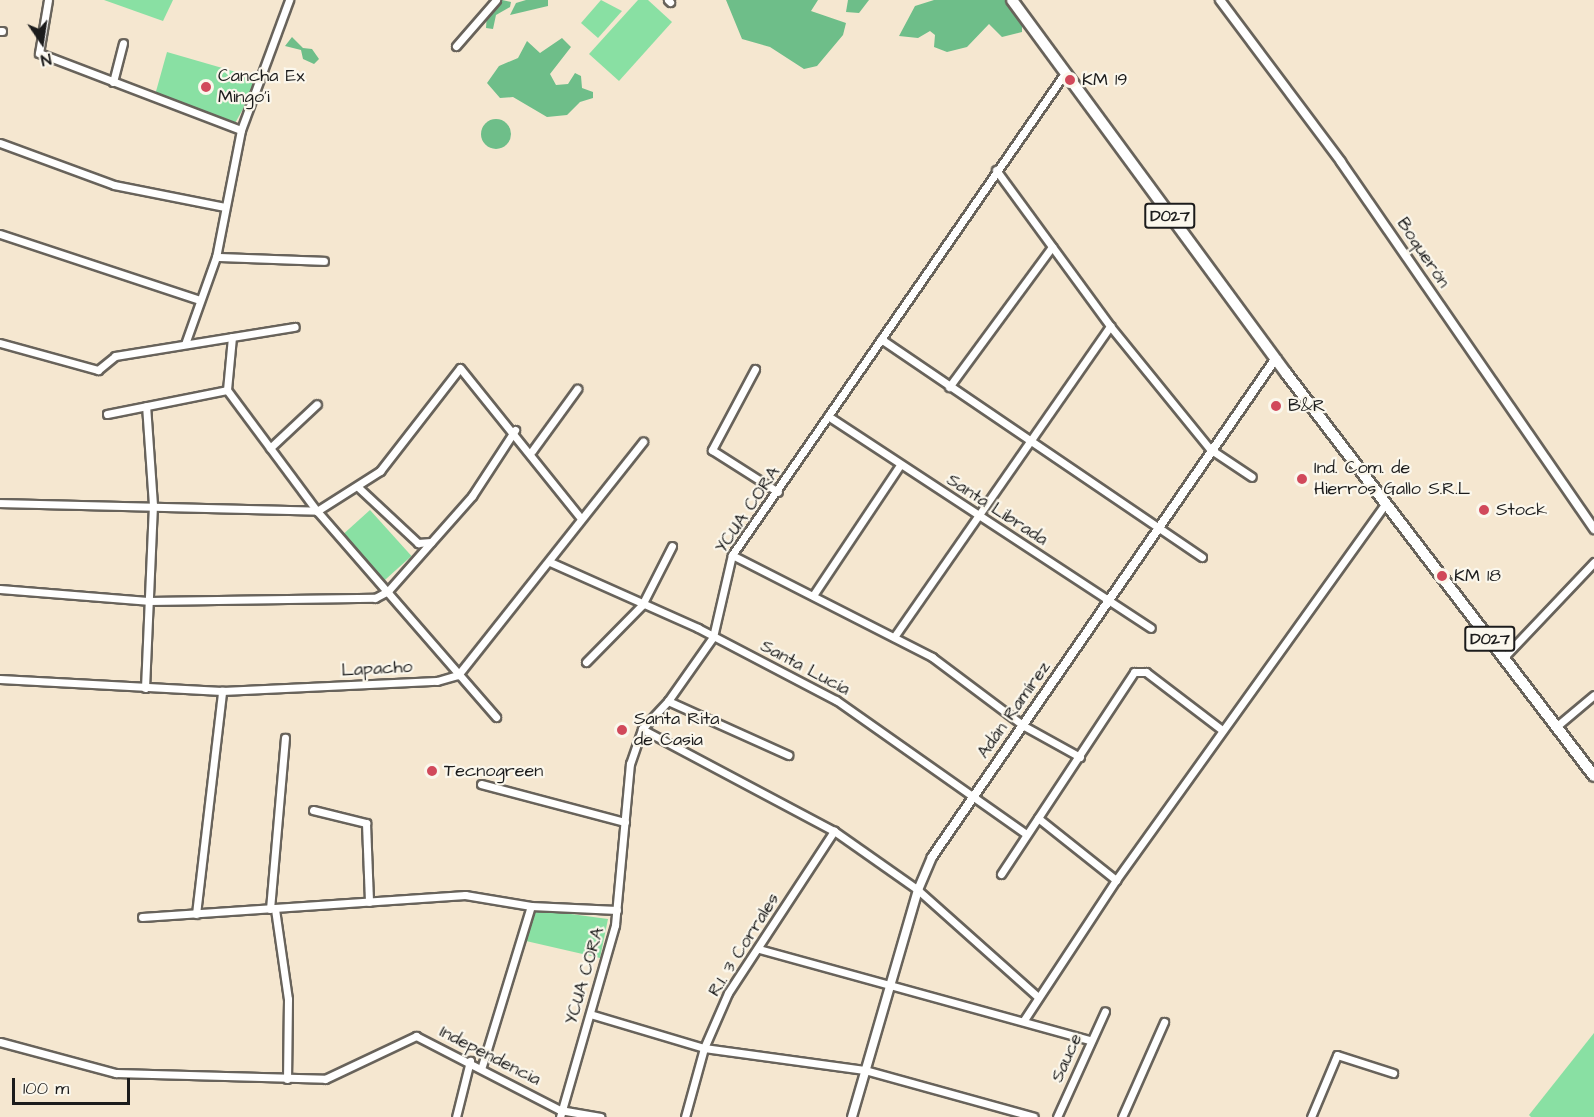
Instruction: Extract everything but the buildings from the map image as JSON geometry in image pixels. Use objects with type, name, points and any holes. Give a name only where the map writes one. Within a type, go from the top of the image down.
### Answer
[{"type":"main road","name":"D027","points":[[1012,0],[1385,504],[1594,776]]},
{"type":"street","points":[[48,0],[39,53],[241,130]]},
{"type":"street","points":[[185,344],[216,257],[241,130],[289,0]]},
{"type":"street","points":[[456,46],[496,0]]},
{"type":"street","name":"Boquerón","points":[[1220,0],[1341,162],[1594,529]]},
{"type":"street","points":[[113,81],[123,43]]},
{"type":"street","name":"YCUA CORA","points":[[560,1114],[590,1014],[617,910],[633,750],[642,729],[668,701],[713,637],[732,555],[778,492],[996,170],[1065,73]]},
{"type":"street","points":[[0,143],[114,185],[225,207]]},
{"type":"street","points":[[996,170],[1110,326],[1210,449],[1252,477]]},
{"type":"street","points":[[0,234],[199,300]]},
{"type":"street","points":[[949,387],[1052,247]]},
{"type":"street","points":[[216,257],[324,261]]},
{"type":"street","points":[[894,637],[979,515],[1032,444],[1110,326]]},
{"type":"street","points":[[0,343],[98,370],[115,356],[295,327]]},
{"type":"street","points":[[232,337],[227,390],[317,511],[496,717]]},
{"type":"street","points":[[881,339],[1158,532],[1202,557]]},
{"type":"street","name":"Adán Ramírez","points":[[852,1117],[918,890],[972,799],[1158,532],[1210,449],[1276,358]]},
{"type":"street","points":[[0,502],[317,511],[359,488],[380,471],[456,369],[469,375],[532,451],[580,517]]},
{"type":"street","points":[[755,369],[712,450],[778,492]]},
{"type":"street","points":[[532,451],[577,389]]},
{"type":"street","points":[[106,414],[227,390]]},
{"type":"street","points":[[270,448],[317,404]]},
{"type":"street","points":[[145,688],[153,505],[146,406]]},
{"type":"street","name":"Santa Librada","points":[[828,416],[1151,628]]},
{"type":"street","points":[[0,589],[148,601],[361,599],[388,591],[472,496],[515,430]]},
{"type":"street","points":[[458,675],[550,562],[580,517],[643,442]]},
{"type":"street","points":[[814,594],[900,465]]},
{"type":"street","points":[[359,488],[418,543],[431,543]]},
{"type":"street","points":[[1024,1020],[1037,996],[1116,880],[1385,504]]},
{"type":"street","points":[[586,662],[642,605],[672,546]]},
{"type":"street","points":[[732,555],[814,594],[932,657],[1024,726],[1080,757]]},
{"type":"street","name":"Santa Lucía","points":[[550,562],[713,637],[857,712],[972,799],[1026,834]]},
{"type":"street","points":[[1504,657],[1594,562]]},
{"type":"street","points":[[1001,874],[1134,672],[1141,670],[1222,730]]},
{"type":"street","name":"Lapacho","points":[[0,679],[222,691],[437,681],[458,675]]},
{"type":"street","points":[[196,914],[222,691]]},
{"type":"street","points":[[1557,726],[1594,695]]},
{"type":"street","points":[[668,701],[788,755]]},
{"type":"street","points":[[642,729],[834,831],[918,890],[1037,996]]},
{"type":"street","points":[[285,738],[272,909],[288,999],[287,1079]]},
{"type":"street","points":[[481,784],[625,822]]},
{"type":"street","points":[[313,810],[366,823],[369,902]]},
{"type":"street","points":[[1038,818],[1116,880]]},
{"type":"street","name":"R.I. 3 Corrales","points":[[685,1117],[704,1047],[728,993],[759,949],[834,831]]},
{"type":"street","points":[[142,917],[465,895],[531,906],[617,910]]},
{"type":"street","points":[[482,1066],[531,906]]},
{"type":"street","points":[[759,949],[1090,1040]]},
{"type":"street","name":"Sauce","points":[[1057,1117],[1105,1011]]},
{"type":"street","points":[[590,1014],[704,1047],[865,1070],[1035,1117]]},
{"type":"street","points":[[1122,1117],[1164,1022]]},
{"type":"street","name":"Independencia","points":[[0,1042],[116,1073],[287,1079],[334,1078],[408,1036],[482,1066],[560,1114],[600,1117]]},
{"type":"street","points":[[1311,1117],[1337,1055],[1393,1073]]},
{"type":"street","points":[[456,1117],[470,1061]]},
{"type":"green space","points":[[104,0],[173,0],[163,21]]},
{"type":"green space","points":[[502,0],[511,2],[510,7],[496,15],[493,29],[486,28],[487,13]]},
{"type":"green space","points":[[526,0],[548,0],[548,6],[510,15],[516,3]]},
{"type":"green space","points":[[601,0],[622,11],[598,38],[581,23]]},
{"type":"green space","points":[[638,0],[648,0],[672,22],[619,81],[589,54]]},
{"type":"green space","points":[[726,0],[818,0],[811,11],[846,23],[843,35],[817,66],[804,69],[770,47],[742,39]]},
{"type":"green space","points":[[848,0],[869,0],[859,13],[846,12]]},
{"type":"green space","points":[[934,0],[1007,0],[1022,19],[1022,32],[1002,37],[989,24],[967,47],[947,52],[934,47],[935,35],[930,31],[918,38],[899,36],[915,6]]},
{"type":"green space","points":[[292,37],[303,48],[312,49],[319,59],[314,64],[303,59],[301,50],[285,46]]},
{"type":"green space","points":[[562,38],[571,47],[550,74],[556,85],[568,84],[575,73],[581,76],[582,88],[593,92],[593,98],[580,102],[567,115],[547,117],[513,97],[500,98],[487,83],[499,66],[518,58],[527,41],[540,53]]},
{"type":"green space","name":"Cancha Ex Mingo'i","points":[[167,52],[260,79],[234,125],[155,95]]},
{"type":"green space","points":[[496,119],[506,124],[511,134],[506,144],[496,149],[486,144],[481,134],[486,124]]},
{"type":"green space","points":[[370,510],[411,556],[383,582],[342,535]]},
{"type":"green space","points":[[534,909],[608,919],[600,958],[526,941]]},
{"type":"green space","points":[[1594,1033],[1594,1117],[1531,1117],[1529,1115]]},
{"type":"place","name":"KM 19","points":[[1070,80]]},
{"type":"place","name":"Cancha Ex Mingo'i","points":[[206,87]]},
{"type":"place","name":"B&R","points":[[1276,406]]},
{"type":"place","name":"Ind. Com. de Hierros Gallo S.R.L","points":[[1302,479]]},
{"type":"place","name":"Stock","points":[[1484,510]]},
{"type":"place","name":"KM 18","points":[[1442,576]]},
{"type":"place","name":"Santa Rita de Casia","points":[[622,730]]},
{"type":"place","name":"Tecnogreen","points":[[432,771]]}]
